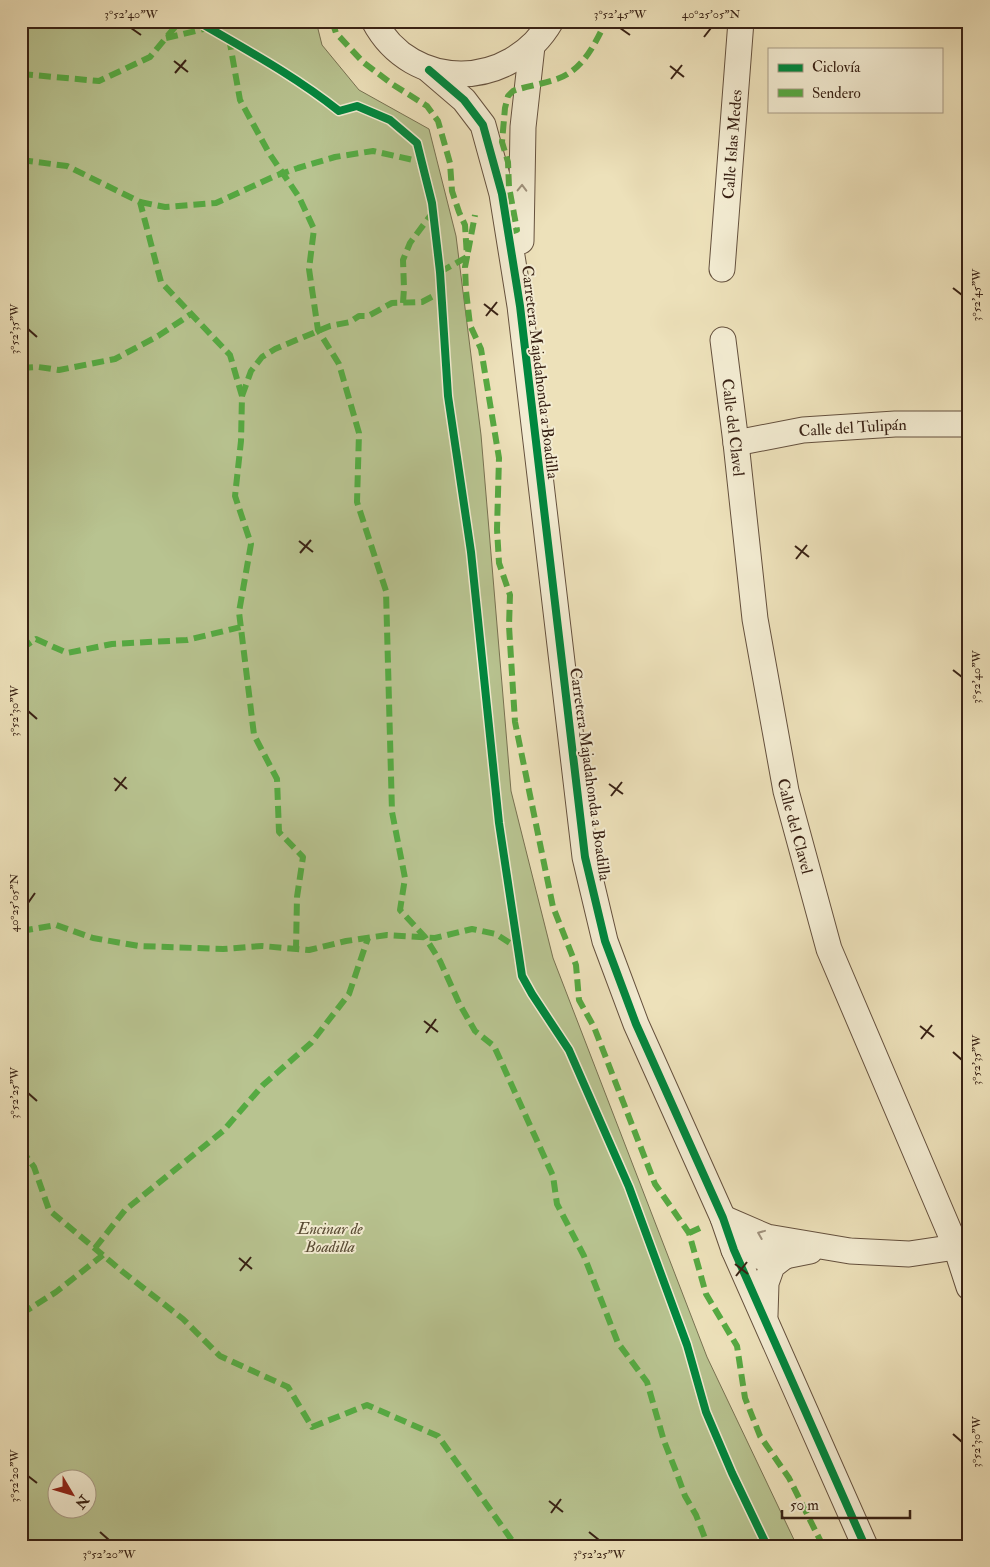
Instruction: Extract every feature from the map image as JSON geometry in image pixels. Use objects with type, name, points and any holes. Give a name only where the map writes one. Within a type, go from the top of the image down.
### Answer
[{"type":"street","points":[[374,21],[381,34],[402,56],[429,70],[456,75],[484,72],[510,63],[532,46],[551,22]]},
{"type":"street","name":"Calle Islas Medes","points":[[722,269],[741,21]]},
{"type":"street","name":"Carretera Majadahonda a Boadilla","points":[[520,306],[523,127],[532,46]]},
{"type":"street","name":"Carretera Majadahonda a Boadilla","points":[[429,70],[464,100],[483,125],[502,194],[520,306],[585,856],[605,941],[636,1024],[723,1218],[734,1250],[765,1322],[865,1546]]},
{"type":"street","name":"Calle del Clavel","points":[[723,340],[755,618],[786,791],[828,949],[962,1244],[969,1287]]},
{"type":"street","name":"Calle del Tulipán","points":[[736,443],[803,430],[895,424],[969,424]]},
{"type":"street","points":[[723,1218],[766,1237],[827,1248],[909,1254],[962,1244]]},
{"type":"street","points":[[734,1250],[761,1257],[784,1256],[827,1248]]},
{"type":"street","points":[[765,1322],[766,1283],[772,1266],[784,1256]]},
{"type":"green space","name":"Encinar de Boadilla","points":[[21,21],[316,21],[322,45],[359,90],[429,129],[456,236],[481,435],[511,791],[553,958],[707,1357],[797,1546],[21,1546]]},
{"type":"marked path","points":[[21,74],[99,81],[150,57],[180,21]]},
{"type":"marked path","points":[[332,21],[336,33],[363,62],[392,84],[427,106],[438,121],[450,163],[452,191],[465,225],[467,257],[465,267],[466,291],[470,325],[481,349],[499,458],[497,529],[499,563],[510,595],[509,626],[515,722],[553,907],[576,965],[579,1000],[594,1027],[655,1184],[689,1233],[706,1294],[737,1346],[745,1398],[760,1436],[789,1478],[823,1546]]},
{"type":"marked path","points":[[508,233],[517,230],[509,187],[508,162],[502,142],[508,96],[513,91],[557,79],[574,69],[593,47],[606,21]]},
{"type":"marked path","points":[[166,38],[208,28]]},
{"type":"marked path","points":[[229,38],[240,100],[269,153],[299,197],[314,229],[309,269],[318,330],[339,364],[359,433],[357,502],[386,591],[392,812],[405,878],[400,910],[425,937],[440,961],[460,1005],[475,1031],[494,1046],[553,1176],[557,1204],[584,1256],[618,1343],[647,1382],[664,1441],[685,1496],[696,1515],[708,1546]]},
{"type":"marked path","points":[[140,202],[165,207],[216,203],[275,176],[298,168],[335,157],[373,151],[422,162]]},
{"type":"marked path","points":[[21,160],[67,166],[140,202],[161,282],[230,355],[242,396],[241,441],[235,496],[251,544],[239,612],[254,735],[277,779],[279,832],[303,857],[297,897],[296,949]]},
{"type":"marked path","points":[[403,303],[403,260],[410,243],[433,212]]},
{"type":"marked path","points":[[440,272],[467,257],[475,215]]},
{"type":"marked path","points":[[242,396],[251,371],[262,357],[275,349],[330,326],[350,322],[359,316],[368,316],[392,303],[422,302],[441,292]]},
{"type":"marked path","points":[[21,368],[38,367],[59,370],[115,359],[158,336],[191,314]]},
{"type":"marked path","points":[[21,649],[36,639],[67,653],[112,644],[187,640],[241,627]]},
{"type":"marked path","points":[[21,931],[56,925],[93,938],[139,946],[223,949],[262,946],[309,950],[346,941],[387,935],[435,938],[472,929],[496,934],[519,949]]},
{"type":"marked path","points":[[95,1248],[125,1210],[223,1131],[263,1085],[311,1043],[349,994],[368,938]]},
{"type":"marked path","points":[[21,1149],[34,1167],[49,1210],[183,1319],[220,1356],[288,1387],[312,1427],[367,1405],[438,1436],[516,1546]]},
{"type":"marked path","points":[[689,1233],[704,1226]]},
{"type":"marked path","points":[[21,1314],[56,1292],[103,1255]]},
{"type":"cycle path","points":[[197,21],[287,75],[339,111],[357,106],[390,120],[417,143],[432,203],[440,272],[448,396],[471,552],[499,823],[522,976],[569,1050],[629,1187],[687,1345],[706,1412],[732,1473],[767,1546]]},
{"type":"cycle path","points":[[429,70],[464,100],[483,125],[502,194],[520,306],[585,857],[605,941],[636,1024],[723,1218],[734,1250],[865,1546]]}]
